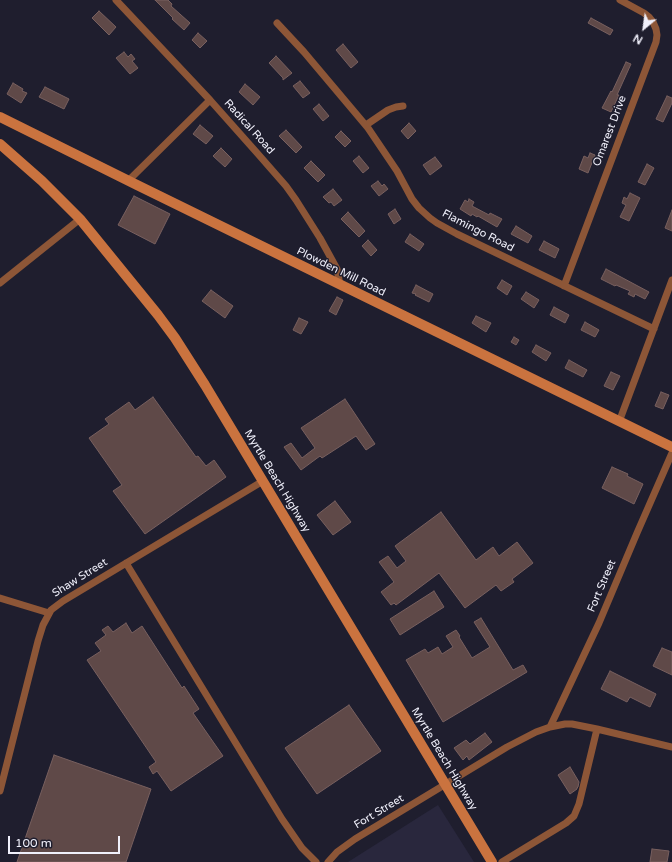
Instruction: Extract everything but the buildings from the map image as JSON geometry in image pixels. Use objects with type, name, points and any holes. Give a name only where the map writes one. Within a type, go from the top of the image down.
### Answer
[{"type":"main road","name":"Plowden Mill Road","points":[[0,117],[672,448]]},
{"type":"main road","name":"Myrtle Beach Highway","points":[[0,144],[80,219],[176,338],[492,862]]},
{"type":"street","name":"Radical Road","points":[[116,0],[210,100],[296,200],[320,238],[337,270],[340,285]]},
{"type":"street","name":"Omarest Drive","points":[[564,286],[656,42],[656,28],[649,17],[620,0]]},
{"type":"street","name":"Flamingo Road","points":[[276,23],[304,52],[366,124],[397,171],[412,199],[430,218],[457,234],[654,329]]},
{"type":"street","points":[[128,181],[210,100]]},
{"type":"street","points":[[366,124],[388,110],[403,106]]},
{"type":"street","points":[[0,283],[80,219]]},
{"type":"street","points":[[619,422],[672,280]]},
{"type":"street","name":"Fort Street","points":[[550,727],[599,623],[672,453]]},
{"type":"street","name":"Shaw Street","points":[[0,791],[42,625],[55,607],[126,562],[263,481]]},
{"type":"street","points":[[126,562],[282,819],[302,848],[316,862]]},
{"type":"street","points":[[0,598],[50,613]]},
{"type":"street","name":"Fort Street","points":[[328,862],[337,852],[355,839],[508,747],[536,732],[550,727],[566,724],[597,729],[672,747]]},
{"type":"street","points":[[502,862],[566,823],[574,816],[597,729]]},
{"type":"shaded area","points":[[438,805],[474,862],[348,862]]}]
